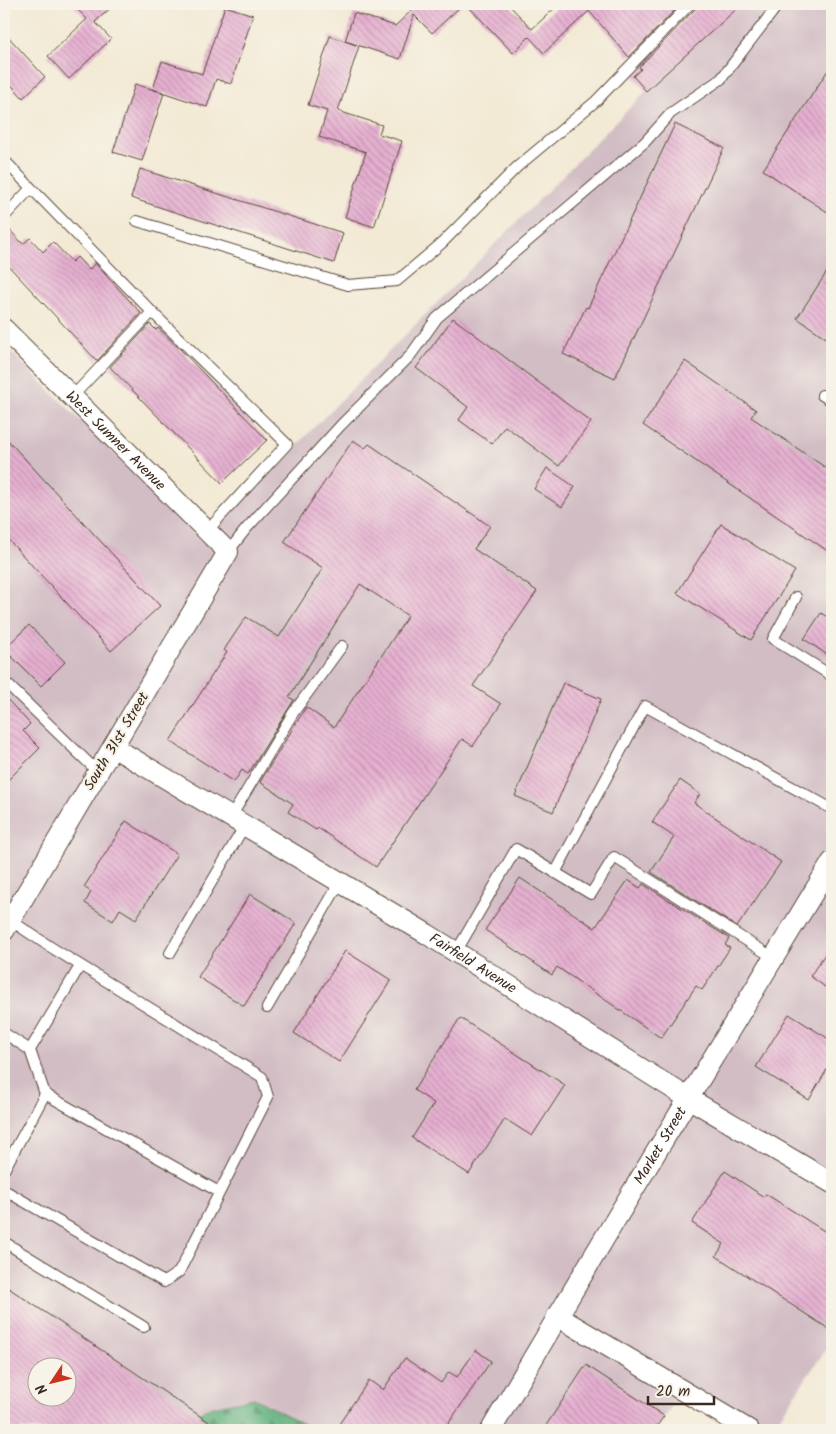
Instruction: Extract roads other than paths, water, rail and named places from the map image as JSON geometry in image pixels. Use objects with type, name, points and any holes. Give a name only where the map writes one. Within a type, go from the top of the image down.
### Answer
[{"type":"street","name":"West Sumner Avenue","points":[[4,329],[228,552]]},
{"type":"street","name":"South 31st Street","points":[[7,926],[228,552]]},
{"type":"street","name":"Fairfield Avenue","points":[[113,747],[456,952],[688,1098],[832,1183]]},
{"type":"street","name":"Market Street","points":[[491,1430],[557,1316],[832,862]]},
{"type":"street","points":[[557,1316],[749,1430]]},
{"type":"lane","points":[[137,221],[348,285],[397,280],[442,243],[517,167],[596,101],[690,4]]},
{"type":"lane","points":[[228,552],[246,529],[341,424],[410,356],[437,318],[646,142],[671,113],[721,79],[774,10],[776,4]]},
{"type":"lane","points":[[4,160],[152,312],[287,444],[207,531]]},
{"type":"lane","points":[[4,217],[31,188]]},
{"type":"lane","points":[[72,397],[152,312]]},
{"type":"lane","points":[[822,395],[832,401]]},
{"type":"lane","points":[[796,597],[773,639],[832,676]]},
{"type":"lane","points":[[170,953],[293,714],[342,646]]},
{"type":"lane","points":[[4,681],[98,772]]},
{"type":"lane","points":[[554,873],[645,706],[832,809]]},
{"type":"lane","points":[[456,952],[516,849],[590,894],[614,857],[774,958]]},
{"type":"lane","points":[[267,1008],[340,882]]},
{"type":"lane","points":[[4,1190],[164,1282],[179,1272],[268,1097],[262,1077],[80,966],[7,926]]},
{"type":"lane","points":[[30,1050],[80,966]]},
{"type":"lane","points":[[4,1033],[30,1050],[45,1094],[219,1192]]},
{"type":"lane","points":[[4,1170],[45,1094]]},
{"type":"lane","points":[[4,1242],[144,1327]]}]
